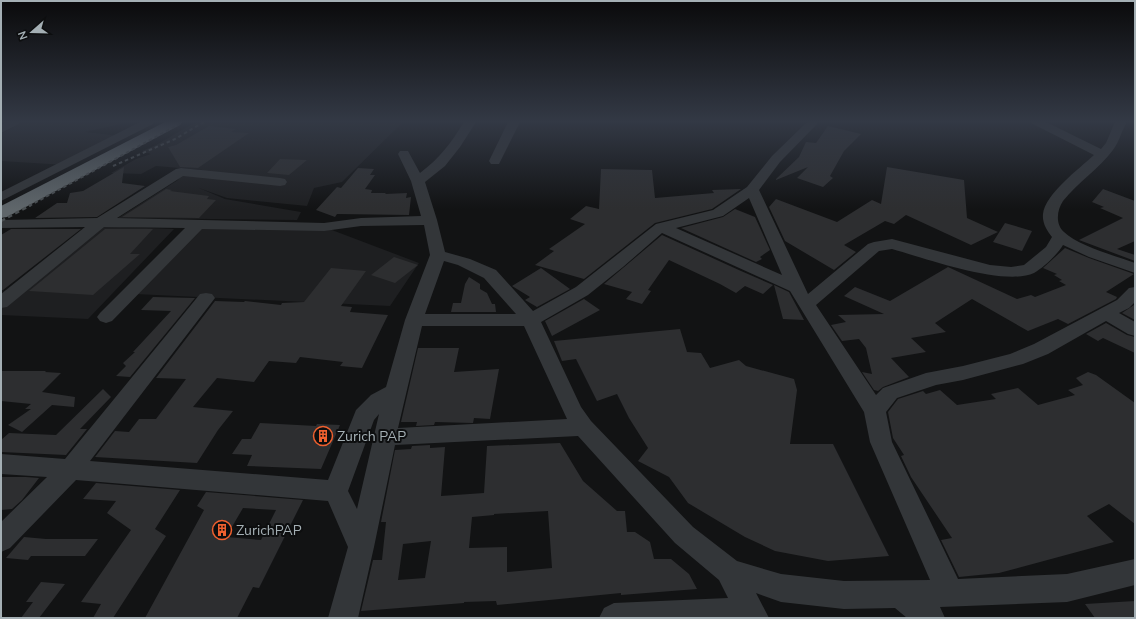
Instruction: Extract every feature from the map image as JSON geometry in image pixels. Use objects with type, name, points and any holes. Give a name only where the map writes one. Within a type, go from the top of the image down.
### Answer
[{"type":"highway","points":[[1,203],[99,151]]},
{"type":"highway","points":[[2,223],[126,151]]},
{"type":"street","points":[[1,197],[98,151]]},
{"type":"street","points":[[418,181],[441,163],[451,151]]},
{"type":"street","points":[[495,161],[500,151]]},
{"type":"street","points":[[414,320],[531,320],[582,291],[617,264],[653,232],[662,227],[718,213],[752,190],[776,158],[783,151]]},
{"type":"street","points":[[1095,151],[1101,154]]},
{"type":"street","points":[[1105,151],[1052,206],[1052,226],[1060,237],[1078,246],[1135,268]]},
{"type":"street","points":[[343,618],[361,547],[395,391],[414,320],[438,255],[430,220],[418,181],[404,154]]},
{"type":"street","points":[[1,303],[100,222],[181,172],[280,182]]},
{"type":"street","points":[[752,190],[796,288],[875,411],[881,442],[950,593]]},
{"type":"street","points":[[2,223],[100,222],[324,227],[361,222],[430,220]]},
{"type":"street","points":[[106,317],[198,224]]},
{"type":"street","points":[[662,227],[796,288]]},
{"type":"street","points":[[807,304],[874,247],[892,244],[989,270],[1012,272],[1029,269],[1052,250],[1060,237]]},
{"type":"street","points":[[438,255],[464,262],[490,274],[531,320],[572,410],[583,427],[684,535],[729,572],[781,588],[844,595],[950,593],[1067,588],[1135,572]]},
{"type":"street","points":[[875,411],[890,393],[933,378],[963,373],[1016,359],[1041,349],[1107,314],[1129,300],[1135,292]]},
{"type":"street","points":[[1,540],[71,469],[206,298]]},
{"type":"street","points":[[1107,314],[1135,330]]},
{"type":"street","points":[[361,547],[336,491],[364,416],[379,400],[395,391]]},
{"type":"street","points":[[384,437],[583,427]]},
{"type":"street","points":[[1,464],[336,491]]},
{"type":"street","points":[[614,618],[752,615],[729,572]]},
{"type":"street","points":[[900,594],[930,618]]},
{"type":"shaded area","points":[[1,151],[92,151],[66,165],[1,161]]},
{"type":"shaded area","points":[[142,151],[374,151],[342,182],[314,188],[307,206],[227,198],[199,188],[225,199],[301,212],[297,220],[118,218],[178,180],[181,172],[199,172],[202,170],[156,166],[141,174],[111,173],[136,159],[151,154]]},
{"type":"shaded area","points":[[94,226],[174,229],[88,319],[1,315],[1,303]]},
{"type":"shaded area","points":[[199,226],[324,227],[419,263],[390,306],[135,294]]},
{"type":"building","points":[[170,151],[223,151],[198,168],[180,167]]},
{"type":"building","points":[[802,151],[844,151],[830,176],[833,178],[823,187],[797,178],[808,167],[776,180],[799,157]]},
{"type":"building","points":[[280,159],[307,160],[289,175],[267,173]]},
{"type":"building","points":[[124,167],[122,183],[145,186],[97,217],[35,218],[57,203],[67,203],[70,193],[83,191]]},
{"type":"building","points":[[887,167],[964,180],[967,218],[998,232],[971,245],[906,215],[894,224],[885,221],[844,245],[856,252],[834,270],[785,241],[769,207],[776,199],[837,222],[872,200],[881,204]]},
{"type":"building","points":[[358,168],[374,169],[370,175],[375,175],[365,189],[372,190],[371,193],[407,193],[406,198],[411,197],[409,215],[337,214],[335,217],[316,210],[337,187],[341,188]]},
{"type":"building","points":[[601,169],[652,170],[655,198],[714,193],[712,190],[741,189],[712,209],[655,223],[584,279],[535,265],[554,251],[549,249],[585,224],[570,219],[586,206],[599,209]]},
{"type":"building","points":[[166,189],[172,190],[170,191],[209,196],[207,199],[216,200],[199,218],[122,217]]},
{"type":"building","points":[[1103,189],[1135,201],[1135,241],[1117,249],[1135,255],[1135,261],[1079,240],[1123,218],[1100,208],[1104,207],[1092,202]]},
{"type":"building","points":[[735,209],[755,217],[770,250],[760,257],[762,259],[756,262],[681,228],[723,217]]},
{"type":"building","points":[[1005,223],[1032,231],[1022,251],[993,242]]},
{"type":"building","points":[[11,229],[81,229],[3,290],[1,290],[1,235]]},
{"type":"building","points":[[105,229],[153,229],[130,254],[140,254],[93,295],[29,291]]},
{"type":"building","points":[[662,235],[773,285],[763,294],[745,286],[736,293],[669,260],[648,290],[651,291],[642,304],[626,299],[632,292],[604,284]]},
{"type":"building","points":[[1065,248],[1134,274],[1106,292],[1117,297],[1116,299],[1068,324],[1058,319],[1028,331],[972,299],[935,323],[946,332],[911,338],[926,352],[891,358],[909,377],[883,387],[878,391],[874,390],[862,372],[872,374],[866,348],[859,339],[842,341],[831,325],[846,322],[838,315],[884,314],[844,296],[855,287],[890,301],[948,267],[1017,299],[1031,295],[1035,297],[1066,285],[1059,281],[1062,280],[1054,275],[1057,274],[1043,268]]},
{"type":"building","points":[[394,257],[418,265],[395,283],[371,275]]},
{"type":"building","points":[[331,268],[366,271],[341,306],[352,307],[350,312],[388,315],[362,368],[340,366],[343,362],[300,357],[296,363],[269,361],[254,382],[217,378],[193,407],[233,411],[218,430],[197,463],[95,457],[115,431],[129,432],[139,419],[156,419],[186,379],[156,378],[215,301],[245,301],[281,305],[282,303],[304,302]]},
{"type":"building","points":[[541,268],[570,289],[537,307],[525,300],[530,297],[512,286]]},
{"type":"building","points":[[469,277],[480,284],[480,289],[487,293],[492,304],[495,304],[496,312],[451,312],[453,303],[461,303],[465,284]]},
{"type":"building","points":[[774,285],[789,292],[804,320],[783,319]]},
{"type":"building","points":[[153,297],[195,298],[130,377],[116,376],[126,366],[123,363],[135,352],[133,352],[171,311],[141,310]]},
{"type":"building","points":[[584,299],[600,310],[552,336],[545,321]]},
{"type":"building","points":[[1134,305],[1135,306],[1135,320],[1122,313]]},
{"type":"building","points":[[1106,323],[1127,335],[1135,337],[1135,353],[1103,338],[1098,341],[1086,334]]},
{"type":"building","points":[[680,329],[687,352],[701,353],[710,368],[739,360],[746,366],[794,379],[797,390],[790,444],[833,444],[889,556],[828,561],[775,551],[745,537],[688,503],[669,477],[638,461],[648,448],[629,418],[617,394],[597,401],[576,359],[562,361],[554,341]]},
{"type":"building","points":[[418,348],[459,348],[454,372],[499,369],[490,419],[474,418],[473,423],[435,422],[434,425],[416,426],[417,422],[401,422]]},
{"type":"building","points":[[1,371],[46,371],[45,372],[61,373],[42,392],[75,397],[74,407],[52,405],[22,432],[8,425],[31,409],[25,409],[31,404],[1,401]]},
{"type":"building","points":[[1088,372],[1096,375],[1135,403],[1135,524],[1109,504],[1087,516],[1114,542],[999,573],[959,577],[941,540],[952,538],[911,477],[901,456],[904,455],[893,438],[888,412],[898,399],[923,391],[926,394],[940,390],[957,405],[996,399],[991,394],[1018,388],[1038,405],[1075,395],[1068,390],[1083,385],[1076,378]]},
{"type":"building","points":[[103,389],[111,397],[80,429],[87,429],[66,455],[1,452],[1,440],[9,433],[56,435]]},
{"type":"building","points":[[260,423],[316,426],[317,424],[340,425],[321,469],[247,466],[252,455],[232,454],[242,439],[251,439]]},
{"type":"building","points":[[560,443],[583,481],[617,511],[625,511],[627,532],[635,532],[650,542],[654,559],[671,559],[689,574],[697,589],[621,595],[621,593],[497,605],[496,601],[464,602],[361,611],[373,560],[382,560],[386,522],[381,522],[395,450],[411,449],[412,446],[430,445],[430,448],[445,447],[441,496],[484,493],[487,446]],"holes":[[[548,511],[552,568],[507,572],[507,547],[469,548],[472,517],[494,514]],[[431,541],[425,578],[398,580],[403,544]]]},
{"type":"building","points":[[1,477],[39,478],[22,500],[12,509],[1,510]]},
{"type":"building","points":[[96,483],[180,490],[155,529],[166,536],[113,618],[93,618],[101,604],[81,602],[131,530],[107,513],[116,501],[83,499]]},
{"type":"building","points":[[206,492],[303,500],[259,588],[253,587],[237,618],[145,618],[204,510],[197,506]],"holes":[[[243,508],[276,510],[261,540],[226,537]]]},
{"type":"building","points":[[24,537],[46,539],[98,539],[85,556],[31,556],[28,560],[6,558]]},
{"type":"building","points":[[41,582],[65,584],[39,618],[21,618],[33,602],[26,602]]},
{"type":"building","points":[[1135,601],[1135,618],[1095,618],[1085,604]]},
{"type":"railway","points":[[29,206],[130,151]]},
{"type":"railway","points":[[113,166],[148,151]]},
{"type":"railway","points":[[1,221],[31,205]]},
{"type":"place","name":"Zurich PAP","points":[[323,436]]},
{"type":"place","name":"ZurichPAP","points":[[222,530]]}]
